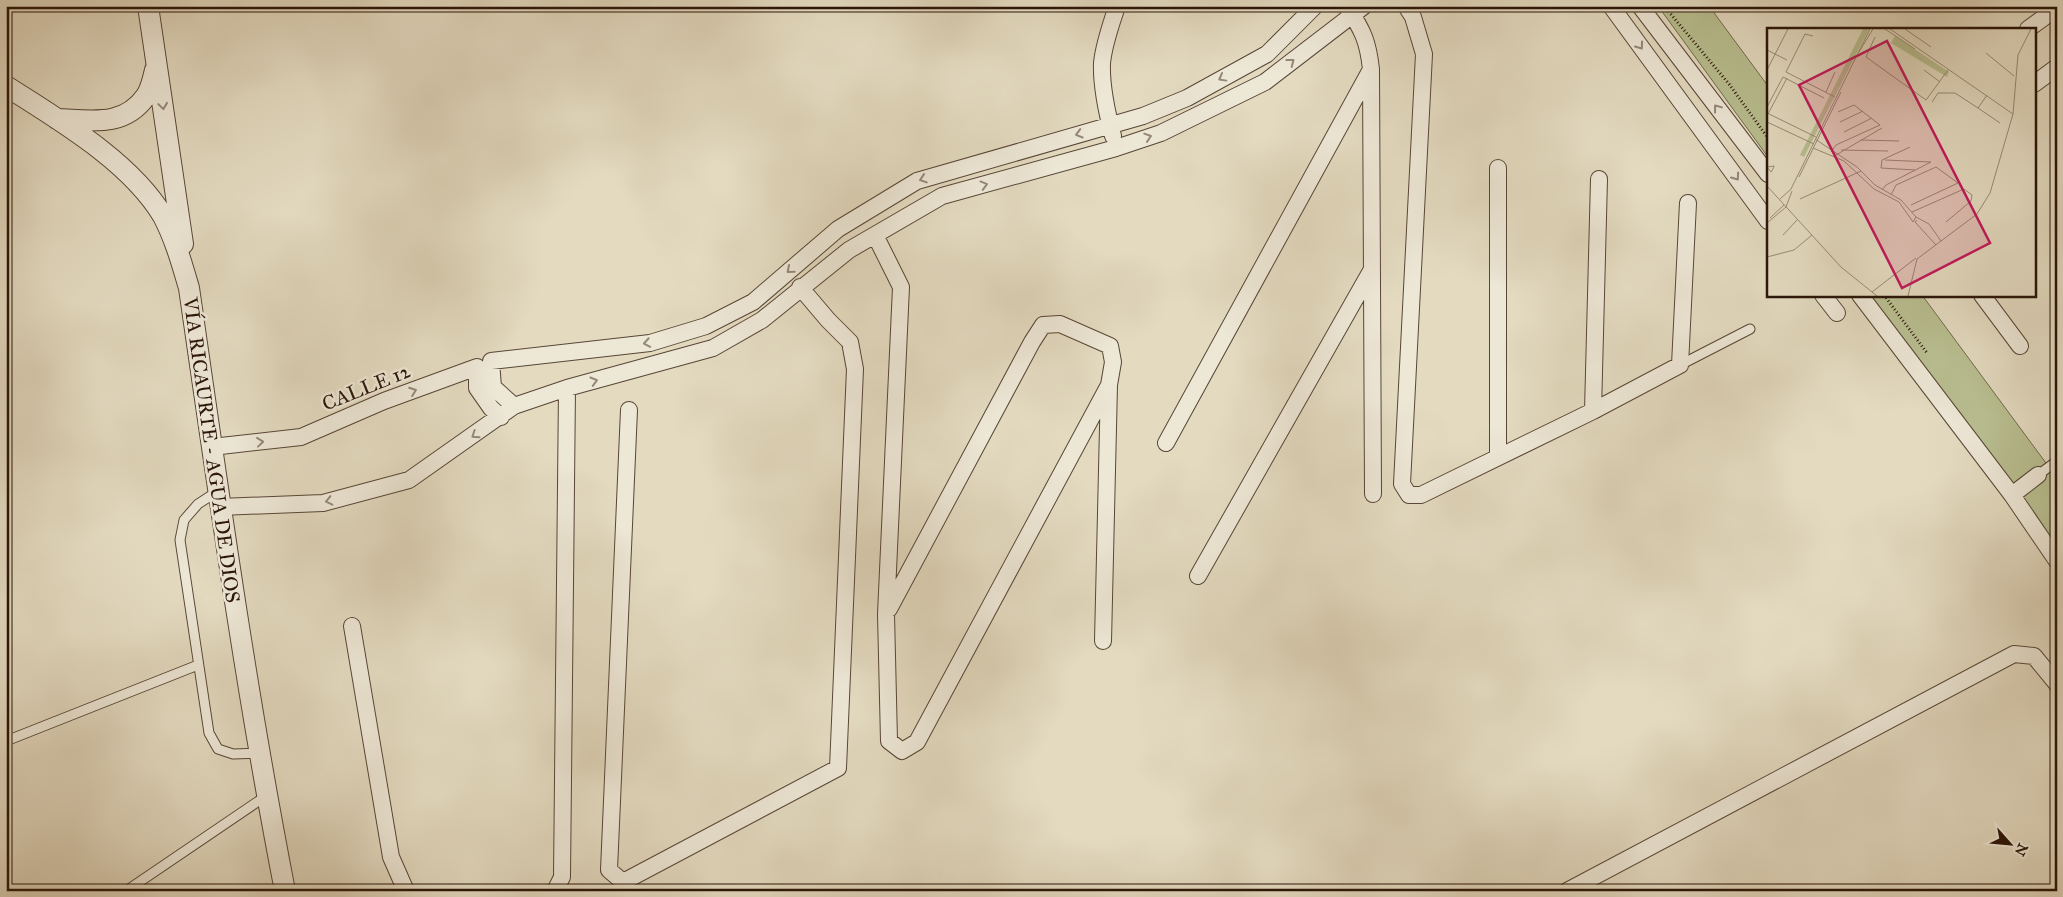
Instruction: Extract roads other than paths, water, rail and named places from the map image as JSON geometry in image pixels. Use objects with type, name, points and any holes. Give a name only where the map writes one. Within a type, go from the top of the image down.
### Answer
[{"type":"street","points":[[148,6],[189,288]]},
{"type":"street","points":[[1116,148],[1102,77],[1102,61],[1107,36],[1118,6]]},
{"type":"street","points":[[514,406],[493,386],[490,361],[650,344],[706,326],[753,302],[838,229],[916,181],[1143,116],[1187,98],[1266,54],[1315,6]]},
{"type":"street","points":[[1406,6],[1414,18],[1424,54],[1402,484],[1409,495],[1421,495],[1593,411],[1680,365],[1688,203]]},
{"type":"street","points":[[1611,6],[1767,221]]},
{"type":"street","points":[[1640,6],[1767,173]]},
{"type":"street","points":[[2029,28],[2057,8]]},
{"type":"street","points":[[219,499],[323,502],[409,480],[501,417],[514,406],[567,388],[713,348],[762,320],[800,287],[849,250],[942,196],[1116,148],[1161,133],[1265,82],[1354,9],[1368,44],[1371,69],[1373,494]]},
{"type":"street","points":[[57,119],[107,121],[131,112],[147,95],[157,66]]},
{"type":"street","points":[[2036,83],[2056,68]]},
{"type":"street","points":[[1166,443],[1371,69]]},
{"type":"street","name":"VÍA RICAURTE - AGUA DE DIOS","points":[[6,86],[57,119],[124,169],[145,191],[163,218],[172,236],[189,288],[240,642],[266,796],[285,891]]},
{"type":"street","points":[[1498,168],[1498,457]]},
{"type":"street","points":[[1593,411],[1599,179]]},
{"type":"street","points":[[838,229],[849,250]]},
{"type":"street","points":[[875,235],[901,287],[886,614],[889,741],[902,751],[917,742],[1108,384],[1114,362],[1110,346],[1060,324],[1043,325],[1032,342],[886,614]]},
{"type":"street","points":[[1198,576],[1372,269]]},
{"type":"street","points":[[629,410],[609,870],[623,882],[838,768],[855,369],[850,342],[800,287]]},
{"type":"street","points":[[1823,296],[1837,314]]},
{"type":"street","points":[[1861,296],[2012,494],[2057,561]]},
{"type":"street","points":[[1983,296],[2020,346]]},
{"type":"street","points":[[753,302],[762,320]]},
{"type":"street","name":"CALLE 12","points":[[212,447],[301,437],[384,401],[477,367],[478,388],[491,408],[501,417]]},
{"type":"street","points":[[1103,641],[1108,384]]},
{"type":"street","points":[[555,891],[562,877],[567,388]]},
{"type":"street","points":[[2012,494],[2038,475]]},
{"type":"street","points":[[352,626],[392,857],[406,891]]},
{"type":"street","points":[[1567,891],[2014,654],[2034,656],[2057,684]]},
{"type":"lane","points":[[1680,365],[1750,329]]},
{"type":"lane","points":[[2038,475],[2057,461]]},
{"type":"lane","points":[[219,499],[198,504],[184,520],[180,540],[198,665],[209,733],[218,748],[233,754],[260,753]]},
{"type":"lane","points":[[6,741],[198,665]]},
{"type":"lane","points":[[126,891],[266,796]]}]
